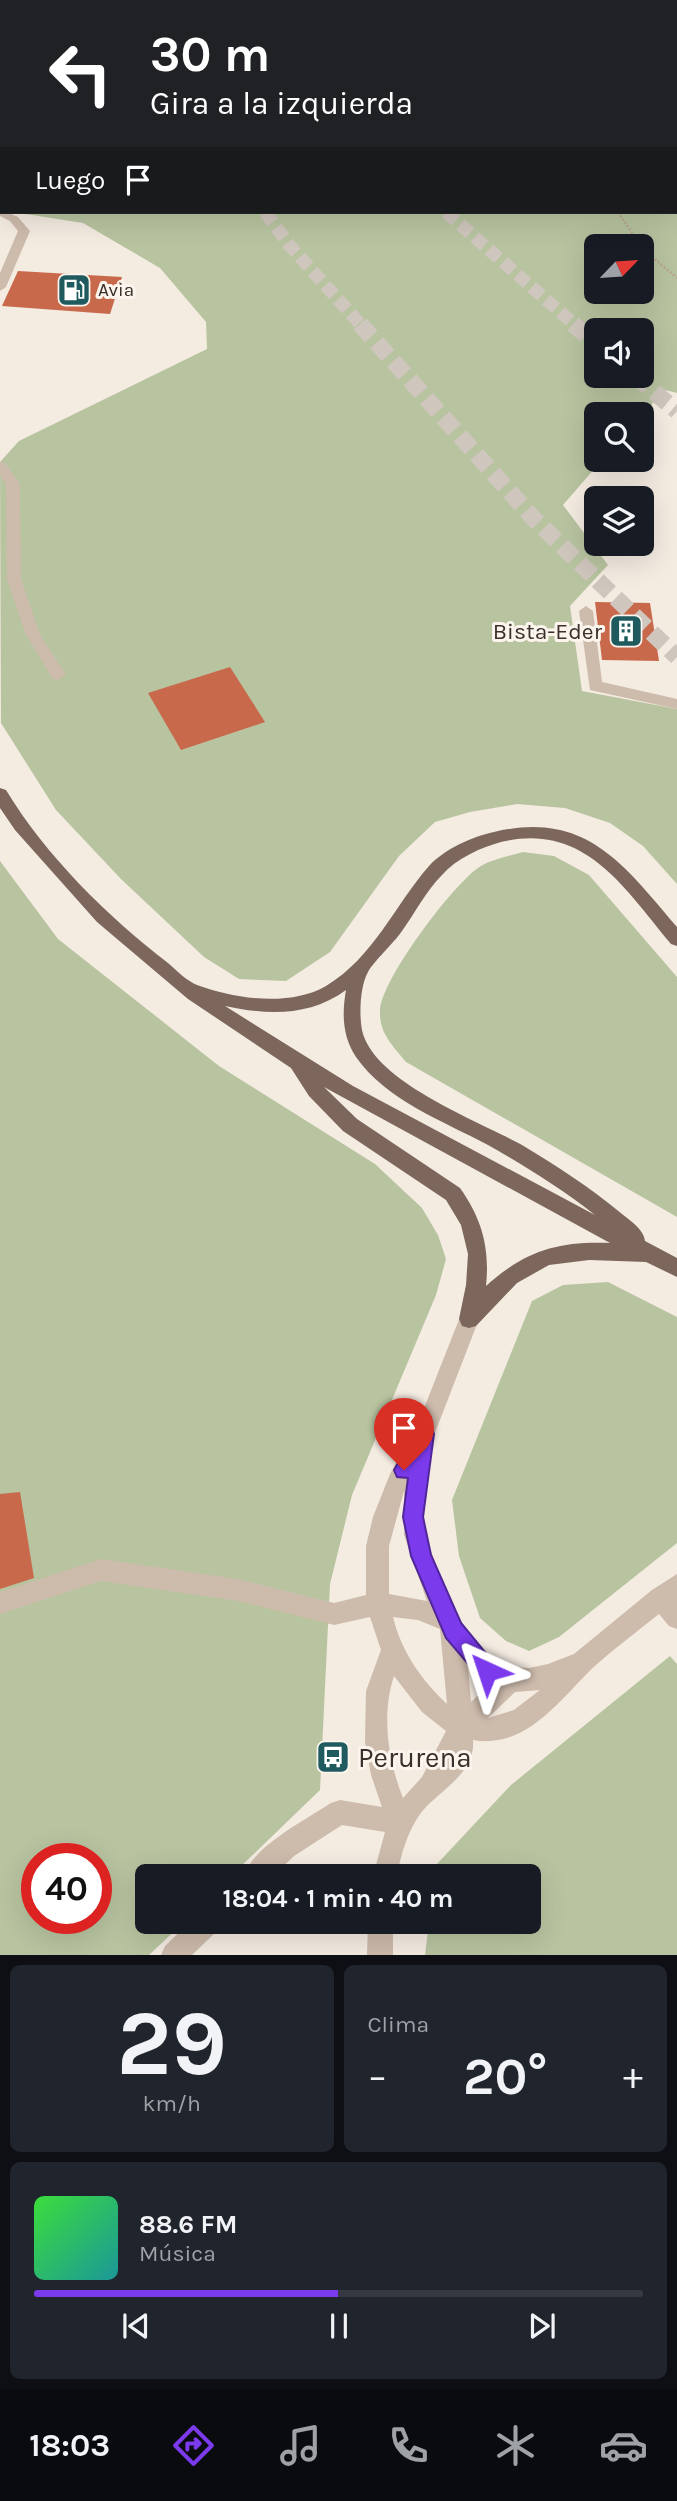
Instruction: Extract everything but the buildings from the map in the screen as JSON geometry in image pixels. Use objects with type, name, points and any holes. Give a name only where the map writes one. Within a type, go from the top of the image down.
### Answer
[{"type":"main road","points":[[0,794],[16,822],[82,898],[139,952],[186,990],[298,1065],[677,1268]]},
{"type":"main road","points":[[186,990],[283,1006],[316,999],[359,972],[436,870],[449,857],[465,847],[506,835],[547,834],[590,847],[612,865],[677,939]]},
{"type":"main road","points":[[359,972],[352,1005],[353,1027],[360,1048],[373,1064],[394,1083],[513,1150],[590,1202],[627,1230],[652,1255]]},
{"type":"main road","points":[[298,1065],[316,1094],[335,1115],[453,1194],[466,1211],[478,1243],[479,1277],[469,1320]]},
{"type":"main road","points":[[469,1320],[510,1273],[531,1261],[574,1251],[652,1255]]},
{"type":"street","points":[[0,287],[23,231],[14,219],[2,214]]},
{"type":"street","points":[[0,466],[13,484],[14,579],[33,635],[58,675]]},
{"type":"street","points":[[586,611],[594,685],[677,704]]},
{"type":"street","points":[[469,1320],[424,1434],[394,1488],[380,1528],[374,1570],[376,1604],[393,1650],[419,1692],[432,1707],[461,1727],[496,1729]]},
{"type":"street","points":[[424,1434],[413,1517],[421,1556],[451,1625],[487,1671],[510,1681],[543,1678],[586,1659]]},
{"type":"street","points":[[0,1603],[101,1570],[237,1590],[334,1614],[376,1604],[418,1609],[451,1625]]},
{"type":"street","points":[[387,1864],[388,1853],[401,1822],[432,1783],[460,1759],[496,1729],[523,1719],[545,1702],[586,1659],[669,1591],[677,1618]]},
{"type":"street","points":[[451,1625],[461,1727],[460,1759]]},
{"type":"street","points":[[393,1650],[378,1692],[377,1739],[383,1782],[401,1822]]},
{"type":"street","points":[[432,1783],[461,1727],[510,1681]]},
{"type":"street","points":[[267,1864],[285,1847],[340,1812],[401,1822]]},
{"type":"street","points":[[174,1955],[196,1934]]},
{"type":"street","points":[[380,1955],[381,1934]]},
{"type":"path","points":[[619,214],[627,229],[662,268],[677,278]]},
{"type":"green space","points":[[26,214],[677,214],[677,393],[665,390],[654,402],[584,402],[584,472],[592,472],[563,505],[584,533],[584,556],[601,556],[608,565],[570,606],[582,691],[677,709],[677,884],[643,846],[610,823],[565,808],[517,804],[470,812],[435,822],[399,856],[330,952],[286,981],[239,979],[204,957],[121,879],[56,810],[1,723],[0,462],[19,441],[207,349],[206,322],[160,268],[83,223]]},
{"type":"green space","points":[[523,852],[554,856],[589,875],[677,977],[677,1217],[406,1062],[384,1033],[380,1019],[383,997],[421,933],[469,875],[481,866]]},
{"type":"green space","points":[[0,861],[58,939],[219,1066],[375,1164],[422,1208],[438,1235],[446,1259],[436,1295],[352,1495],[330,1584],[320,1790],[243,1864],[135,1864],[135,1934],[171,1934],[149,1955],[0,1955]]},
{"type":"green space","points":[[608,1282],[677,1317],[677,1543],[559,1637],[529,1651],[506,1641],[480,1618],[459,1556],[452,1500],[532,1301],[563,1285]]},
{"type":"green space","points":[[670,1656],[677,1664],[677,1955],[425,1955],[428,1934],[541,1934],[541,1864],[437,1864],[511,1785]]},
{"type":"tunnel","points":[[266,214],[291,247],[361,325]]},
{"type":"tunnel","points":[[448,214],[575,325]]},
{"type":"tunnel","points":[[360,324],[534,519],[677,657]]},
{"type":"tunnel","points":[[573,324],[584,334]]},
{"type":"tunnel","points":[[649,388],[677,411]]},
{"type":"place","name":"Avia","points":[[74,290]]},
{"type":"place","name":"Bista-Eder","points":[[626,631]]},
{"type":"place","name":"Perurena","points":[[333,1757]]},
{"type":"route","points":[[404,1470],[424,1434],[413,1517],[421,1556],[453,1631],[473,1658],[487,1671]]}]
